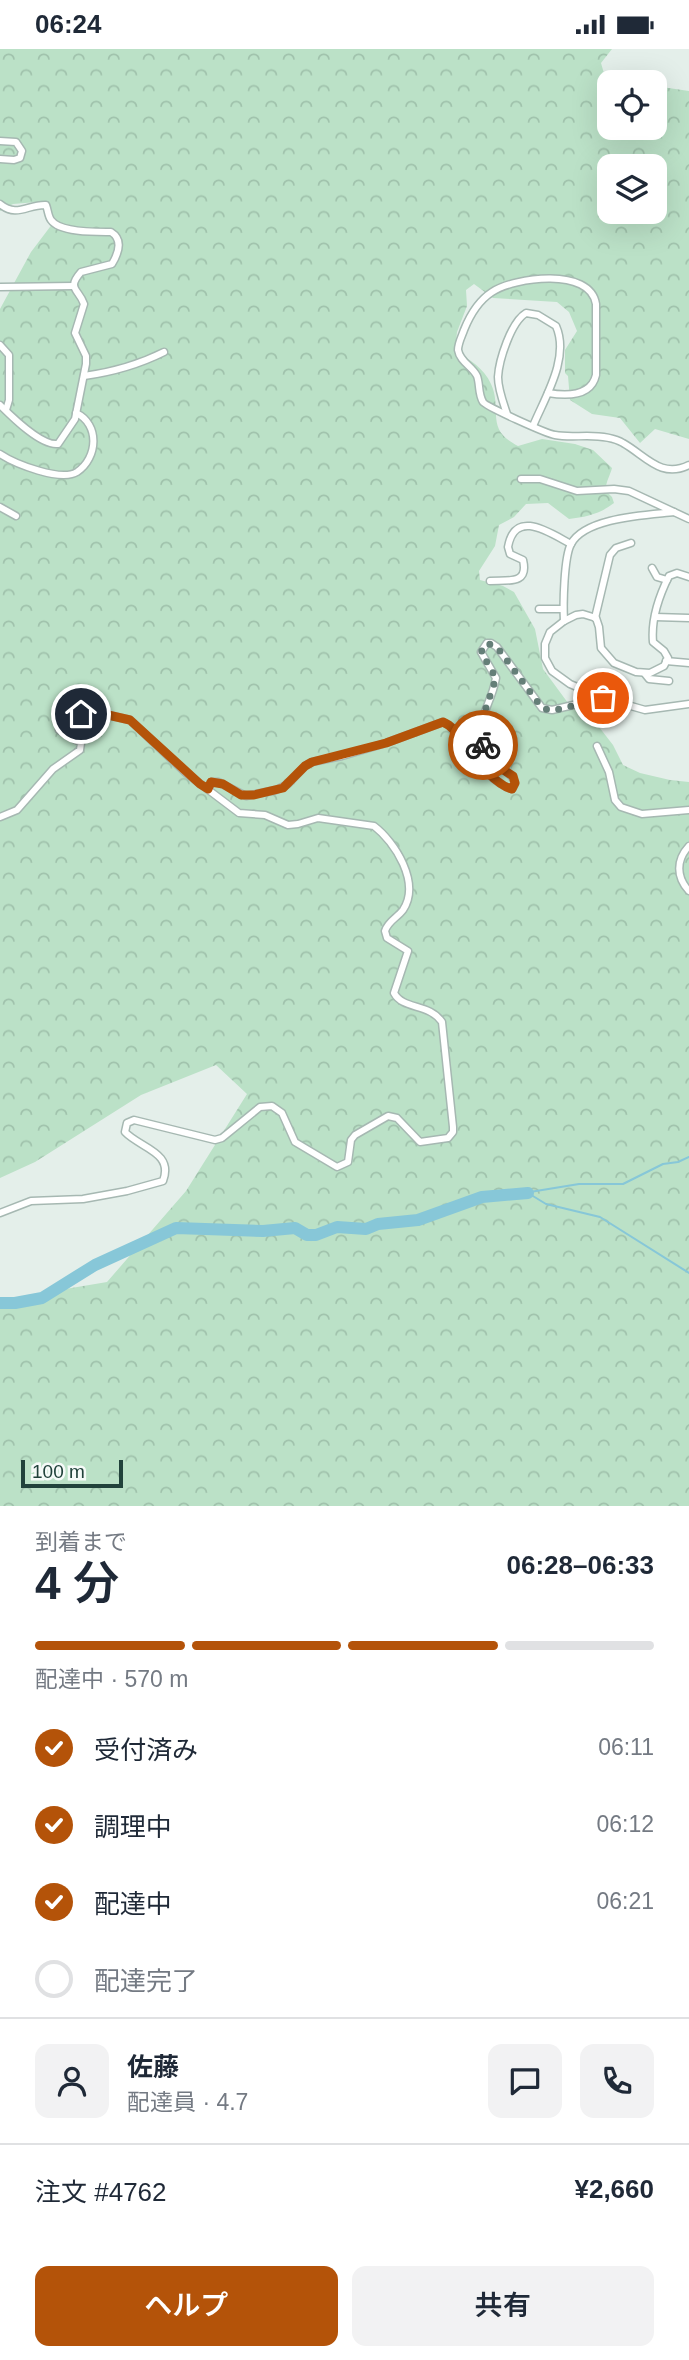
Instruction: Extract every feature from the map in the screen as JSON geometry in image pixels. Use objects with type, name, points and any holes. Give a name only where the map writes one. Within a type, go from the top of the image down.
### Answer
[{"type":"street","points":[[0,141],[16,142],[23,151],[20,158],[0,159]]},
{"type":"street","points":[[0,204],[8,210],[18,211],[46,205],[52,222],[60,227],[111,232],[116,235],[119,243],[112,264],[81,272],[76,277],[74,286],[84,304],[75,333],[86,356],[84,376],[76,414],[58,444],[53,445],[35,435],[3,408],[9,400],[10,365],[9,355],[0,345]]},
{"type":"street","points":[[548,393],[578,393],[593,385],[596,375],[594,295],[589,289],[574,282],[556,278],[525,281],[496,289],[474,309],[458,351],[476,375],[483,402],[493,409],[554,435],[612,438],[623,442],[665,470],[689,465]]},
{"type":"street","points":[[0,287],[74,286]]},
{"type":"street","points":[[508,414],[500,392],[499,372],[513,327],[526,313],[546,319],[556,325],[558,330],[559,353],[548,393],[533,426]]},
{"type":"street","points":[[84,376],[114,372],[164,352]]},
{"type":"street","points":[[0,454],[25,467],[57,474],[77,472],[85,465],[94,444],[92,430],[84,417],[76,414]]},
{"type":"street","points":[[521,479],[540,479],[577,491],[629,491],[689,519]]},
{"type":"street","points":[[0,507],[16,516]]},
{"type":"street","points":[[564,621],[568,555],[571,544],[579,534],[600,524],[632,516],[674,512]]},
{"type":"street","points":[[491,580],[518,580],[521,577],[523,560],[510,554],[508,547],[512,537],[523,527],[533,525],[571,544]]},
{"type":"street","points":[[631,543],[616,548],[610,555],[595,618],[600,627],[601,648],[609,659],[645,674],[659,670],[668,658],[653,642],[655,617],[669,576],[677,573],[689,577]]},
{"type":"street","points":[[652,568],[657,577],[667,580]]},
{"type":"street","points":[[539,608],[563,609]]},
{"type":"street","points":[[595,618],[576,615],[550,632],[544,650],[547,665],[559,677],[603,698],[645,710],[689,704]]},
{"type":"street","points":[[655,617],[689,618]]},
{"type":"street","points":[[208,789],[208,785],[214,782],[246,796],[283,788],[312,762],[386,743],[443,722],[455,731],[474,758],[498,782],[512,789],[515,783],[513,776],[495,762],[481,740],[481,723],[496,678],[481,652],[487,643],[497,647],[542,708],[552,711],[603,698]]},
{"type":"street","points":[[666,661],[689,663]]},
{"type":"street","points":[[645,674],[649,679],[669,681]]},
{"type":"street","points":[[0,817],[17,810],[53,769],[80,750],[81,743],[59,730],[66,720],[81,714],[108,715],[130,720],[186,773],[239,813],[265,815],[288,825],[318,818],[367,823],[379,829],[404,863],[408,879],[404,908],[388,923],[385,931],[387,938],[408,951],[394,993],[402,1002],[430,1010],[442,1022],[453,1132],[443,1140],[420,1142],[397,1118],[388,1116],[355,1135],[351,1140],[348,1162],[337,1167],[295,1142],[282,1113],[272,1106],[260,1107],[222,1138],[215,1140],[134,1120],[127,1123],[125,1132],[162,1158],[165,1166],[163,1181],[83,1199],[31,1201],[0,1213]]},
{"type":"street","points":[[597,746],[609,772],[615,800],[621,807],[650,814],[689,810]]},
{"type":"street","points":[[689,846],[681,856],[679,866],[681,881],[689,891]]},
{"type":"green space","points":[[0,49],[612,49],[601,63],[603,70],[597,70],[597,140],[667,140],[667,88],[689,91],[689,439],[655,429],[640,443],[620,418],[592,414],[570,400],[568,376],[565,373],[565,350],[577,331],[569,312],[557,302],[493,298],[474,284],[466,290],[467,306],[457,332],[455,351],[476,365],[488,378],[494,393],[498,426],[508,440],[518,446],[542,439],[575,444],[593,450],[612,468],[606,491],[614,503],[603,510],[569,519],[548,503],[526,504],[514,517],[499,525],[495,546],[479,571],[480,580],[514,592],[535,629],[543,669],[568,703],[596,723],[613,745],[623,765],[640,773],[689,782],[689,1506],[0,1506],[0,1300],[107,1282],[186,1191],[247,1094],[216,1065],[141,1095],[35,1162],[0,1178],[0,309],[31,252],[56,219],[37,202],[13,204],[0,211]]},
{"type":"waterway","points":[[530,1192],[579,1184],[623,1184],[663,1164],[689,1157]]},
{"type":"waterway","points":[[528,1193],[546,1204],[600,1217],[689,1273]]},
{"type":"waterway","points":[[0,1303],[42,1298],[95,1265],[176,1228],[263,1231],[295,1228],[307,1235],[316,1235],[337,1227],[366,1229],[378,1224],[418,1220],[482,1197],[528,1193]]},
{"type":"way so far","points":[[483,745],[481,723],[496,678],[481,652],[487,643],[497,647],[537,702],[546,710],[552,711],[574,703],[603,698]]},
{"type":"route","points":[[81,714],[124,717],[200,784],[208,789],[211,782],[218,782],[246,796],[283,788],[312,762],[386,743],[443,722],[455,731],[474,758],[498,782],[512,789],[515,783],[513,776],[499,767],[483,745]]}]
